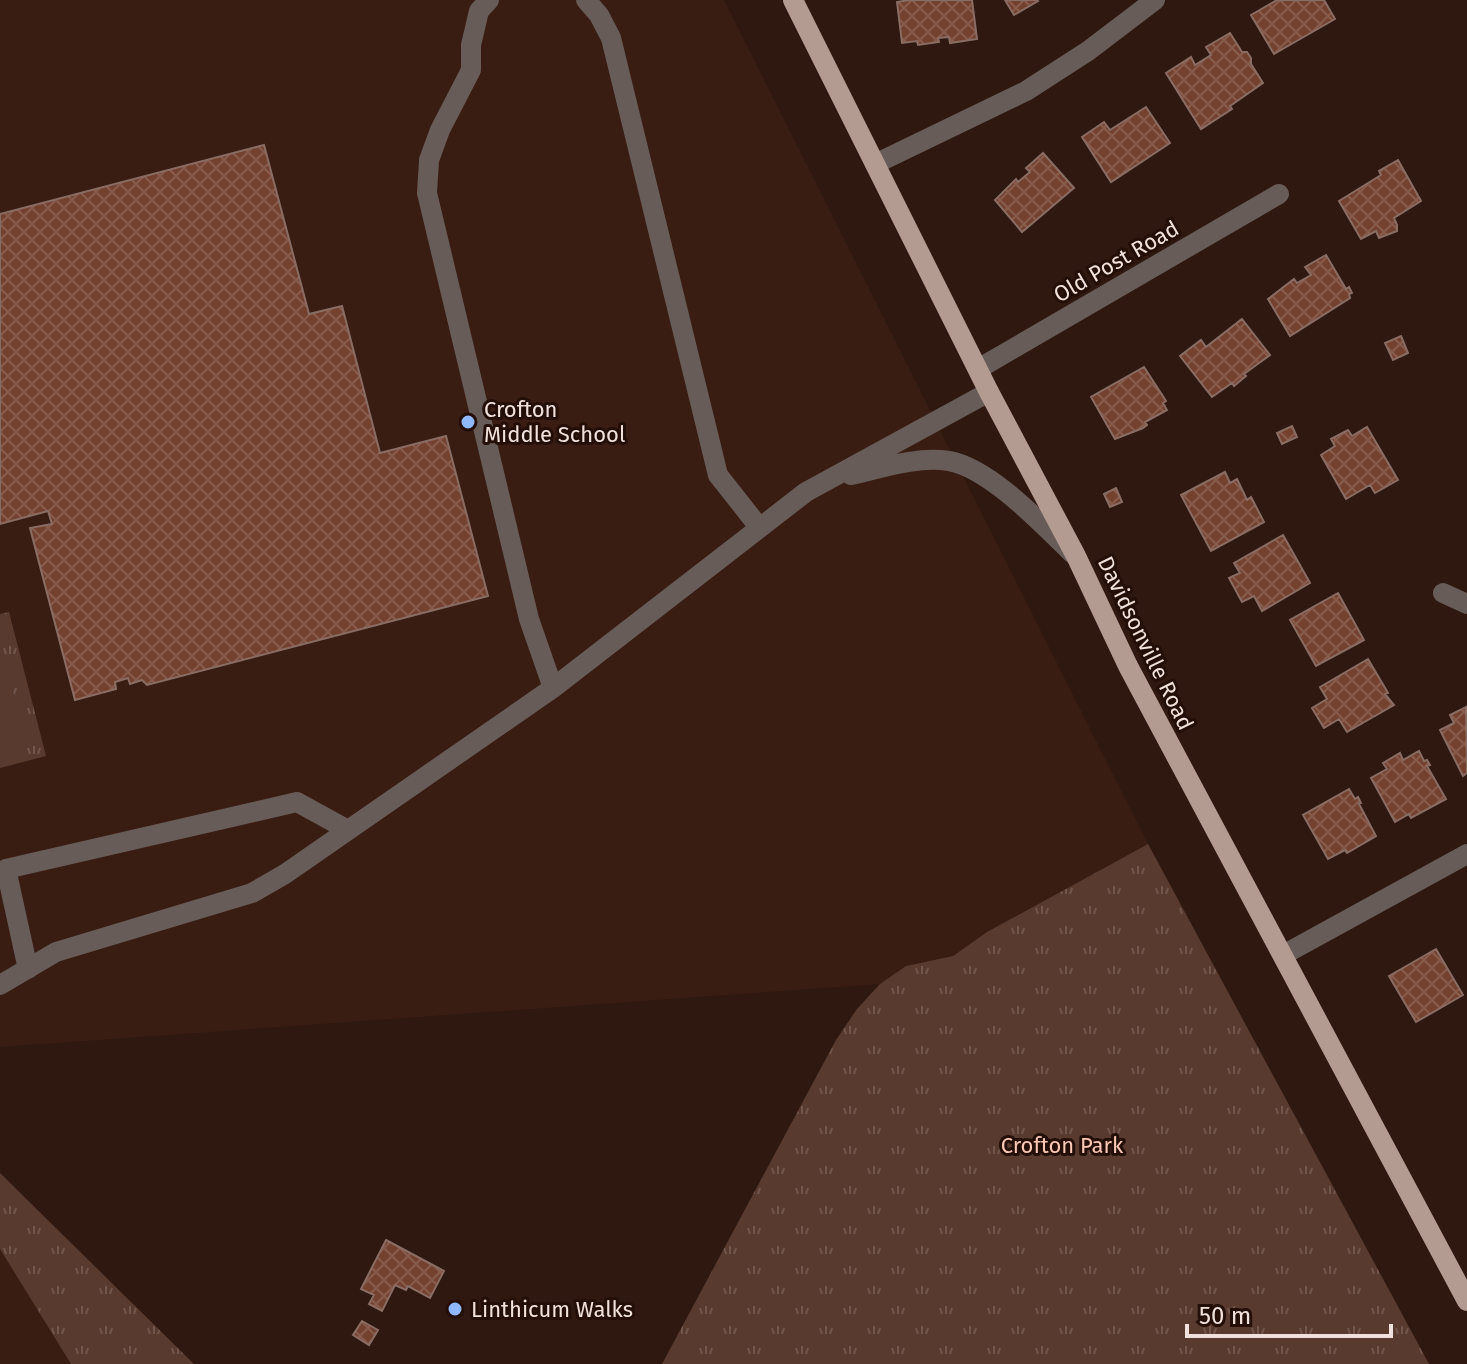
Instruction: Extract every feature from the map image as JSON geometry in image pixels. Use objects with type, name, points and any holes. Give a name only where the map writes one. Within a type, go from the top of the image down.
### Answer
[{"type":"main road","name":"Davidsonville Road","points":[[793,0],[989,392],[1076,556],[1128,666],[1283,955],[1460,1271],[1467,1301]]},
{"type":"street","points":[[489,0],[479,11],[471,45],[471,70],[440,130],[429,160],[427,193],[529,619],[553,688]]},
{"type":"street","points":[[586,0],[599,15],[611,38],[718,475],[759,527]]},
{"type":"street","points":[[875,164],[1026,91],[1088,51],[1155,0]]},
{"type":"street","name":"Old Post Road","points":[[978,369],[1279,194]]},
{"type":"street","points":[[0,985],[56,952],[252,893],[553,688],[806,492],[989,392]]},
{"type":"street","points":[[828,480],[908,462],[951,461],[983,476],[1013,496],[1076,556]]},
{"type":"street","points":[[1443,593],[1467,604]]},
{"type":"street","points":[[28,969],[6,869],[297,802],[348,830]]},
{"type":"street","points":[[1283,955],[1467,854]]},
{"type":"shaded area","name":"Crofton Middle School","points":[[0,0],[724,0],[1148,844],[987,932],[953,956],[906,966],[880,984],[0,1047]]},
{"type":"shaded area","points":[[0,1249],[71,1364],[0,1364]]},
{"type":"green space","points":[[9,612],[46,756],[0,768],[0,614]]},
{"type":"green space","points":[[0,643],[25,737],[0,743]]},
{"type":"green space","name":"Crofton Park","points":[[1148,844],[1429,1364],[662,1364],[836,1040],[857,1009],[880,984],[906,966],[953,956],[987,932]]},
{"type":"green space","points":[[0,1173],[194,1364],[71,1364],[0,1249]]},
{"type":"building","points":[[972,0],[977,39],[950,43],[949,37],[918,45],[917,41],[902,43],[897,2]]},
{"type":"building","points":[[1005,0],[1037,0],[1038,1],[1014,15]]},
{"type":"building","points":[[1277,0],[1324,0],[1335,19],[1274,54],[1251,15]]},
{"type":"building","points":[[1230,33],[1242,52],[1247,52],[1251,58],[1251,64],[1263,83],[1230,106],[1232,109],[1201,129],[1166,73],[1191,57],[1195,65],[1211,55],[1206,47]]},
{"type":"building","points":[[1146,107],[1170,143],[1111,182],[1082,137],[1104,122],[1110,130]]},
{"type":"building","points":[[264,145],[309,314],[342,306],[380,453],[446,436],[488,596],[147,685],[142,680],[130,684],[128,678],[115,682],[116,689],[75,700],[30,528],[52,524],[48,511],[0,524],[0,214]]},
{"type":"building","points":[[1043,153],[1074,188],[1022,232],[995,200],[1016,179],[1018,182],[1030,172],[1026,168]]},
{"type":"building","points":[[1398,160],[1421,201],[1394,218],[1397,231],[1379,238],[1376,231],[1361,239],[1339,201],[1381,175],[1379,171]]},
{"type":"building","points":[[1326,255],[1346,289],[1349,287],[1352,293],[1349,294],[1350,298],[1290,336],[1268,299],[1294,279],[1297,283],[1311,275],[1305,267]]},
{"type":"building","points":[[1242,319],[1270,355],[1244,374],[1246,376],[1234,386],[1232,383],[1212,397],[1180,356],[1201,340],[1206,347]]},
{"type":"building","points":[[1401,336],[1408,353],[1393,360],[1385,343]]},
{"type":"building","points":[[1144,367],[1166,401],[1163,403],[1167,410],[1145,422],[1147,425],[1143,428],[1115,439],[1091,397]]},
{"type":"building","points":[[1292,426],[1297,437],[1282,444],[1277,433]]},
{"type":"building","points":[[1367,427],[1398,480],[1375,493],[1370,485],[1346,499],[1321,455],[1335,446],[1331,439],[1348,430],[1352,436]]},
{"type":"building","points":[[1225,472],[1230,483],[1237,479],[1247,500],[1251,497],[1264,522],[1211,551],[1181,495]]},
{"type":"building","points":[[1116,488],[1122,502],[1110,507],[1104,494]]},
{"type":"building","points":[[1283,535],[1310,583],[1262,611],[1254,596],[1242,602],[1229,578],[1240,573],[1234,563]]},
{"type":"building","points":[[1338,593],[1364,640],[1316,666],[1290,620]]},
{"type":"building","points":[[1368,659],[1388,693],[1385,694],[1394,705],[1347,732],[1339,719],[1324,728],[1312,708],[1327,699],[1320,687]]},
{"type":"building","points":[[1466,707],[1467,773],[1463,776],[1440,730],[1454,723],[1450,715]]},
{"type":"building","points":[[1419,751],[1430,765],[1427,766],[1446,799],[1411,818],[1409,814],[1395,822],[1371,778],[1387,769],[1383,763],[1400,753],[1403,760]]},
{"type":"building","points":[[1349,789],[1355,799],[1358,797],[1376,836],[1347,853],[1345,850],[1328,859],[1303,815]]},
{"type":"building","points":[[1436,949],[1463,995],[1416,1022],[1389,976]]},
{"type":"building","points":[[386,1240],[444,1271],[430,1298],[408,1286],[406,1290],[395,1285],[382,1311],[369,1304],[374,1295],[361,1289]]},
{"type":"building","points":[[362,1321],[378,1330],[369,1345],[353,1335]]},
{"type":"place","name":"Crofton Middle School","points":[[468,422]]},
{"type":"place","name":"Linthicum Walks","points":[[455,1309]]}]
